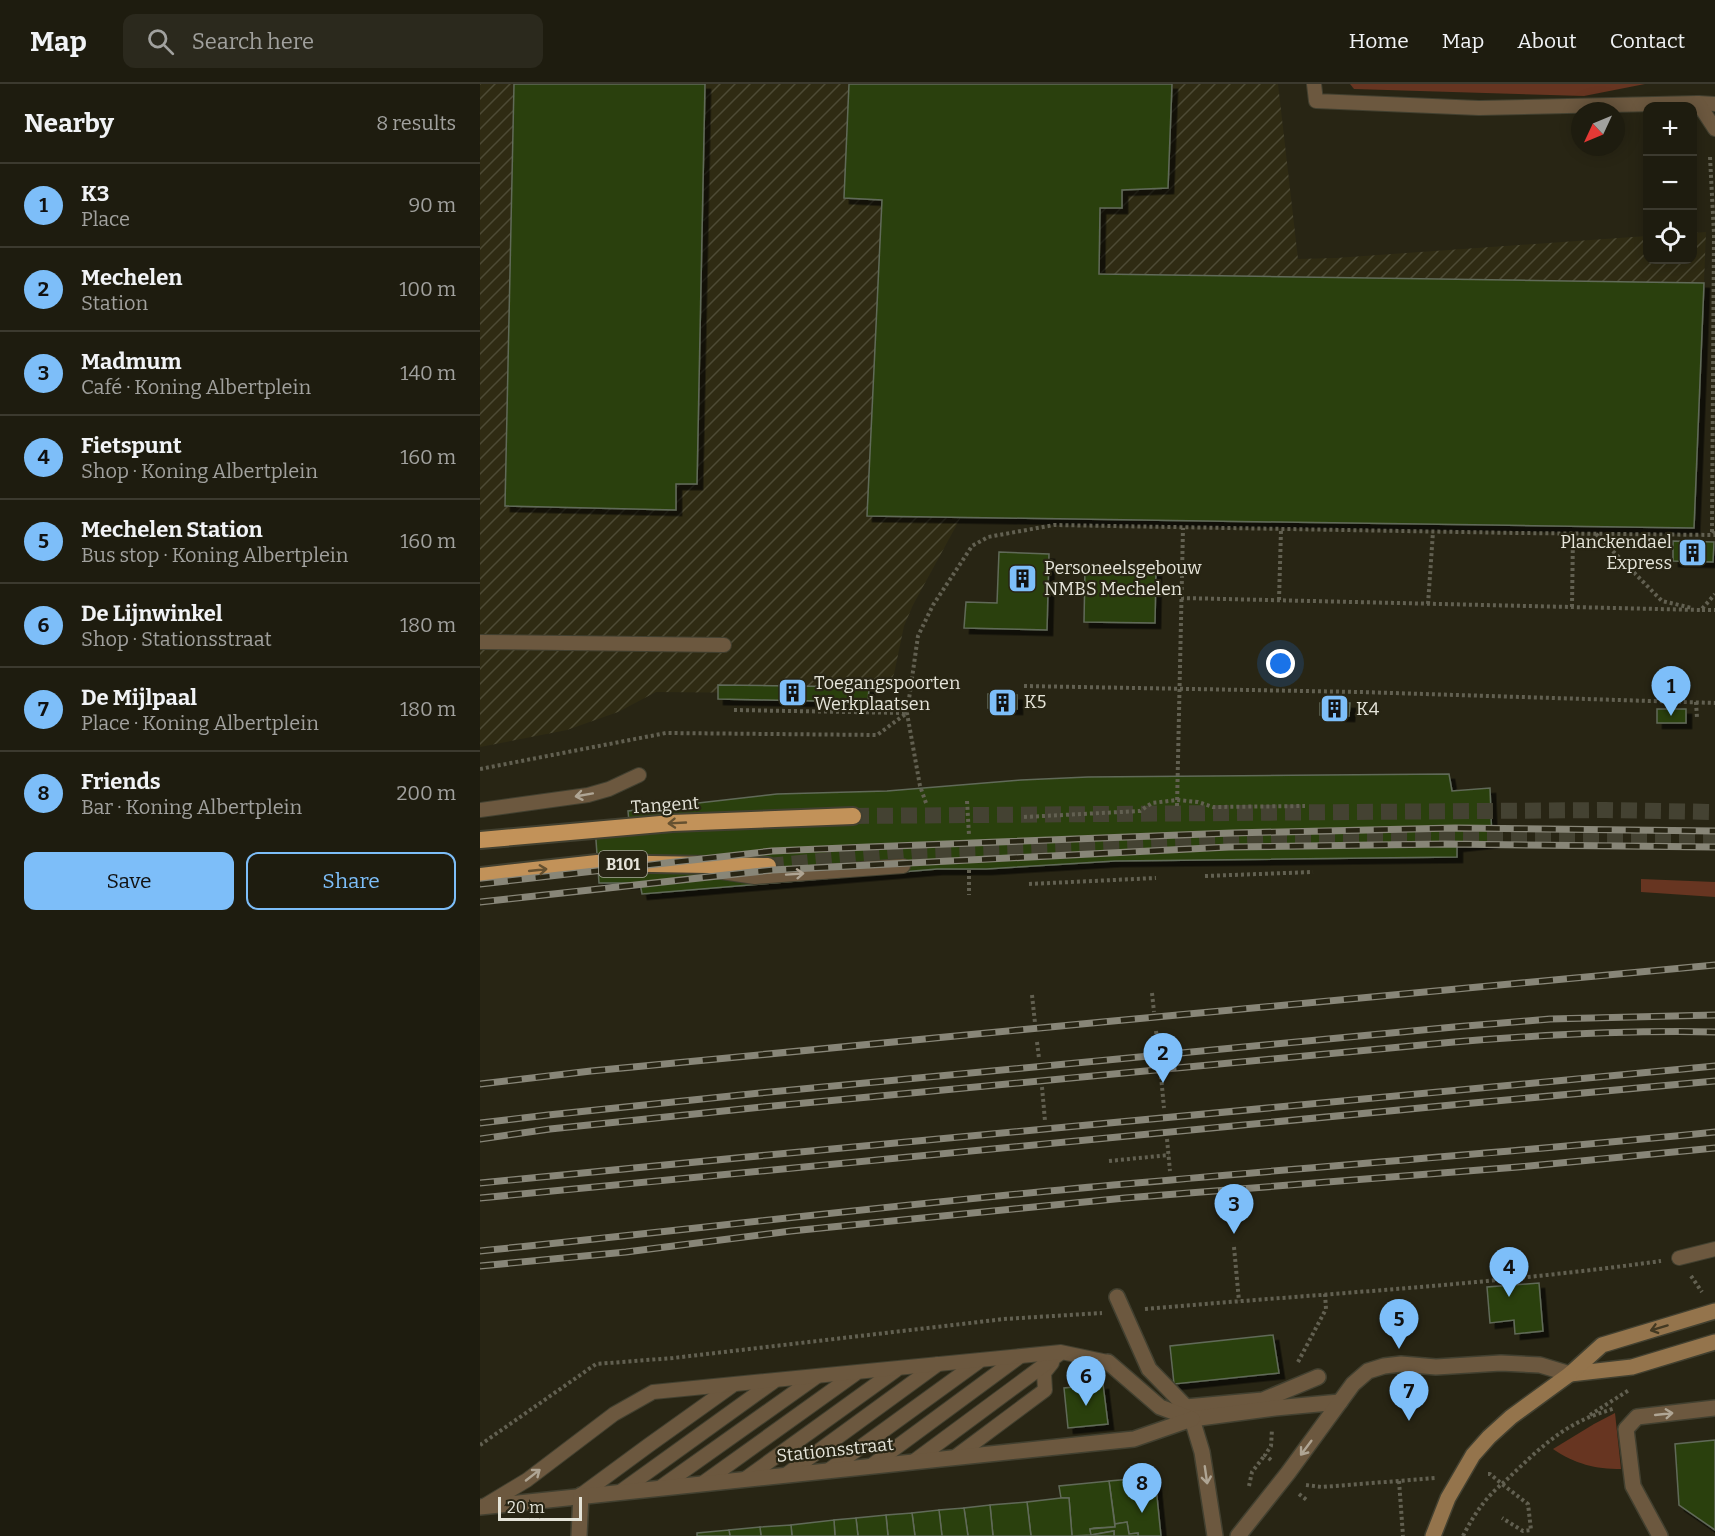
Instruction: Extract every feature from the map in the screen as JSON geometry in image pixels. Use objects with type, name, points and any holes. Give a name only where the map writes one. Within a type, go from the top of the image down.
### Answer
[{"type":"highway","name":"Tangent","points":[[480,840],[672,823],[853,816]]},
{"type":"highway","name":"B101","points":[[480,876],[597,863],[768,867]]},
{"type":"main road","points":[[1434,1536],[1441,1513],[1473,1455],[1511,1417],[1570,1374],[1602,1345],[1715,1311]]},
{"type":"main road","points":[[1570,1374],[1632,1367],[1715,1342]]},
{"type":"street","points":[[1117,1297],[1149,1369],[1186,1407],[1263,1400],[1318,1377]]},
{"type":"street","points":[[1108,1362],[1160,1407],[1192,1419],[1202,1452],[1215,1536]]},
{"type":"street","points":[[1238,1536],[1353,1384],[1368,1371],[1401,1364],[1436,1367],[1501,1363],[1540,1365],[1570,1374]]},
{"type":"street","name":"Stationsstraat","points":[[482,1506],[1134,1439],[1192,1419],[1340,1402]]},
{"type":"street","points":[[1660,1536],[1633,1486],[1626,1429],[1637,1417],[1715,1408]]},
{"type":"street","points":[[579,1536],[581,1495]]},
{"type":"lane","points":[[1314,84],[1316,101],[1479,108],[1715,104]]},
{"type":"lane","points":[[1698,103],[1715,129]]},
{"type":"lane","points":[[480,642],[724,645]]},
{"type":"lane","points":[[480,810],[588,795],[639,776]]},
{"type":"lane","points":[[675,865],[755,877],[903,866]]},
{"type":"lane","points":[[1679,1258],[1715,1249]]},
{"type":"lane","points":[[955,1457],[1045,1390],[1044,1373],[1061,1352]]},
{"type":"lane","points":[[913,1462],[1061,1352]]},
{"type":"lane","points":[[482,1506],[527,1480],[614,1414],[653,1392],[1061,1352],[1108,1362]]},
{"type":"lane","points":[[871,1466],[1020,1356]]},
{"type":"lane","points":[[829,1470],[979,1360]]},
{"type":"lane","points":[[788,1474],[939,1364]]},
{"type":"lane","points":[[745,1479],[898,1368]]},
{"type":"lane","points":[[704,1483],[857,1372]]},
{"type":"lane","points":[[661,1487],[816,1376]]},
{"type":"lane","points":[[620,1492],[775,1380]]},
{"type":"lane","points":[[581,1495],[734,1384]]},
{"type":"path","points":[[926,803],[920,786],[907,712],[918,636],[933,605],[972,546],[988,537],[1054,525],[1433,532],[1714,533],[1714,234],[1710,157]]},
{"type":"path","points":[[1177,806],[1183,528]]},
{"type":"path","points":[[1279,600],[1281,530]]},
{"type":"path","points":[[1428,604],[1433,532]]},
{"type":"path","points":[[1572,607],[1574,533]]},
{"type":"path","points":[[1596,533],[1662,601],[1701,610]]},
{"type":"path","points":[[1701,610],[1715,594]]},
{"type":"path","points":[[1181,598],[1715,610]]},
{"type":"path","points":[[1024,686],[1372,692],[1715,703]]},
{"type":"path","points":[[1696,702],[1697,718]]},
{"type":"path","points":[[734,710],[907,712]]},
{"type":"path","points":[[480,769],[666,733],[877,735],[907,712]]},
{"type":"path","points":[[1024,817],[1140,811],[1152,803],[1177,800],[1198,802],[1213,807],[1305,806]]},
{"type":"path","points":[[967,801],[969,835]]},
{"type":"path","points":[[969,870],[969,895]]},
{"type":"path","points":[[1205,876],[1314,872]]},
{"type":"path","points":[[1029,884],[1156,878]]},
{"type":"path","points":[[1152,993],[1154,1012]]},
{"type":"path","points":[[1032,995],[1035,1023]]},
{"type":"path","points":[[1156,1030],[1158,1046]]},
{"type":"path","points":[[1037,1042],[1039,1058]]},
{"type":"path","points":[[1161,1077],[1164,1108]]},
{"type":"path","points":[[1042,1087],[1045,1121]]},
{"type":"path","points":[[1167,1139],[1170,1171]]},
{"type":"path","points":[[1109,1161],[1168,1155]]},
{"type":"path","points":[[1234,1247],[1239,1301]]},
{"type":"path","points":[[480,1445],[596,1364],[673,1358],[1004,1320],[1592,1270],[1679,1258],[1703,1292]]},
{"type":"path","points":[[1463,1536],[1476,1513],[1492,1492],[1538,1451],[1582,1420],[1624,1406]]},
{"type":"path","points":[[1323,1487],[1490,1474],[1528,1504],[1531,1530],[1523,1531],[1502,1518]]},
{"type":"path","points":[[1399,1481],[1403,1536]]},
{"type":"shaded area","points":[[480,84],[1278,84],[1298,259],[1643,236],[1643,264],[1697,264],[1697,233],[1706,232],[1694,528],[961,517],[913,605],[904,626],[894,674],[884,694],[656,692],[618,712],[567,730],[480,747]]},
{"type":"shaded area","points":[[1350,84],[1645,84],[1584,96],[1354,89]]},
{"type":"shaded area","points":[[1641,879],[1715,882],[1715,897],[1641,892]]},
{"type":"shaded area","points":[[1615,1413],[1621,1469],[1585,1465],[1553,1449],[1594,1424]]},
{"type":"building","points":[[514,84],[705,84],[697,484],[676,484],[676,510],[505,506]]},
{"type":"building","points":[[849,84],[1172,84],[1168,188],[1122,190],[1122,208],[1100,208],[1099,274],[1704,283],[1694,528],[867,516],[882,200],[844,198]]},
{"type":"building","name":"Planckendael Express","points":[[1673,541],[1714,542],[1713,562],[1673,561]]},
{"type":"building","name":"Personeelsgebouw NMBS Mechelen","points":[[999,552],[1049,554],[1047,630],[964,628],[966,602],[997,603]]},
{"type":"building","points":[[1085,569],[1156,570],[1155,623],[1084,622]]},
{"type":"building","name":"Toegangspoorten Werkplaatsen","points":[[718,685],[869,687],[868,702],[718,699]]},
{"type":"building","name":"K5","points":[[988,694],[1017,695],[1017,709],[988,708]]},
{"type":"building","name":"K4","points":[[1320,703],[1350,703],[1349,716],[1320,715]]},
{"type":"building","points":[[1657,709],[1686,709],[1686,723],[1657,723]]},
{"type":"building","points":[[1449,774],[1452,791],[1490,788],[1492,842],[1457,846],[1457,857],[1115,861],[986,869],[937,869],[642,894],[640,883],[599,883],[595,826],[629,822],[628,811],[777,794],[887,791],[1021,780],[1088,777]]},
{"type":"building","points":[[1539,1283],[1543,1331],[1515,1334],[1514,1320],[1490,1323],[1487,1287]]},
{"type":"building","points":[[1273,1335],[1279,1373],[1174,1384],[1170,1346]]},
{"type":"building","points":[[1103,1384],[1108,1424],[1068,1428],[1064,1388]]},
{"type":"building","points":[[1715,1440],[1715,1530],[1679,1505],[1675,1444]]},
{"type":"building","points":[[1155,1477],[1161,1536],[1129,1534],[1127,1522],[1115,1524],[1109,1481]]},
{"type":"building","points":[[1109,1481],[1115,1527],[1094,1528],[1090,1529],[1091,1535],[1072,1536],[1069,1498],[1061,1498],[1059,1486]]},
{"type":"building","points":[[1069,1498],[1072,1536],[1031,1536],[1027,1502]]},
{"type":"building","points":[[1027,1502],[1031,1536],[993,1536],[990,1505]]},
{"type":"building","points":[[990,1505],[993,1536],[968,1536],[964,1508]]},
{"type":"building","points":[[964,1508],[968,1536],[942,1536],[939,1510]]},
{"type":"building","points":[[939,1510],[942,1536],[915,1536],[912,1513]]},
{"type":"building","points":[[912,1513],[915,1536],[888,1536],[886,1515]]},
{"type":"building","points":[[886,1515],[888,1536],[858,1536],[856,1518]]},
{"type":"building","points":[[856,1518],[858,1536],[835,1536],[834,1520]]},
{"type":"building","points":[[834,1520],[835,1536],[792,1536],[791,1525]]},
{"type":"building","points":[[1127,1522],[1129,1534],[1138,1533],[1138,1536],[1114,1536],[1114,1531],[1091,1535],[1090,1529],[1115,1527],[1115,1524]]},
{"type":"building","points":[[791,1525],[792,1536],[761,1536],[760,1527]]},
{"type":"building","points":[[760,1527],[761,1536],[730,1536],[729,1530]]},
{"type":"building","points":[[729,1530],[730,1536],[697,1536],[697,1533]]},
{"type":"building","points":[[1114,1531],[1114,1536],[1091,1535]]},
{"type":"tunnel","points":[[853,816],[1606,810],[1715,812]]},
{"type":"tunnel","points":[[768,866],[923,851],[1282,838],[1715,838]]},
{"type":"railway","points":[[480,884],[772,851],[1232,833],[1455,828],[1715,831]]},
{"type":"railway","points":[[480,902],[772,870],[1229,847],[1445,844],[1715,847]]},
{"type":"railway","points":[[480,1084],[591,1071],[1715,965]]},
{"type":"railway","points":[[480,1123],[760,1093],[1454,1027],[1550,1019],[1715,1015]]},
{"type":"railway","points":[[480,1139],[550,1129],[762,1107],[1454,1042],[1584,1034],[1715,1032]]},
{"type":"railway","points":[[480,1183],[1715,1066]]},
{"type":"railway","points":[[480,1198],[1715,1081]]},
{"type":"railway","points":[[480,1251],[1044,1191],[1715,1132]]},
{"type":"railway","points":[[480,1266],[626,1252],[791,1231],[1125,1198],[1518,1167],[1715,1148]]},
{"type":"place","name":"Planckendael Express","points":[[1693,552]]},
{"type":"place","name":"Personeelsgebouw NMBS Mechelen","points":[[1023,578]]},
{"type":"place","name":"Toegangspoorten Werkplaatsen","points":[[793,693]]},
{"type":"place","name":"K5","points":[[1003,702]]},
{"type":"place","name":"K4","points":[[1335,709]]},
{"type":"place","name":"K3","points":[[1671,716]]},
{"type":"place","name":"Mechelen","points":[[1163,1083]]},
{"type":"place","name":"Madmum","points":[[1234,1234]]},
{"type":"place","name":"Fietspunt","points":[[1509,1297]]},
{"type":"place","name":"Mechelen Station","points":[[1399,1349]]},
{"type":"place","name":"De Lijnwinkel","points":[[1086,1406]]},
{"type":"place","name":"De Mijlpaal","points":[[1409,1421]]},
{"type":"place","name":"Friends","points":[[1142,1513]]}]
